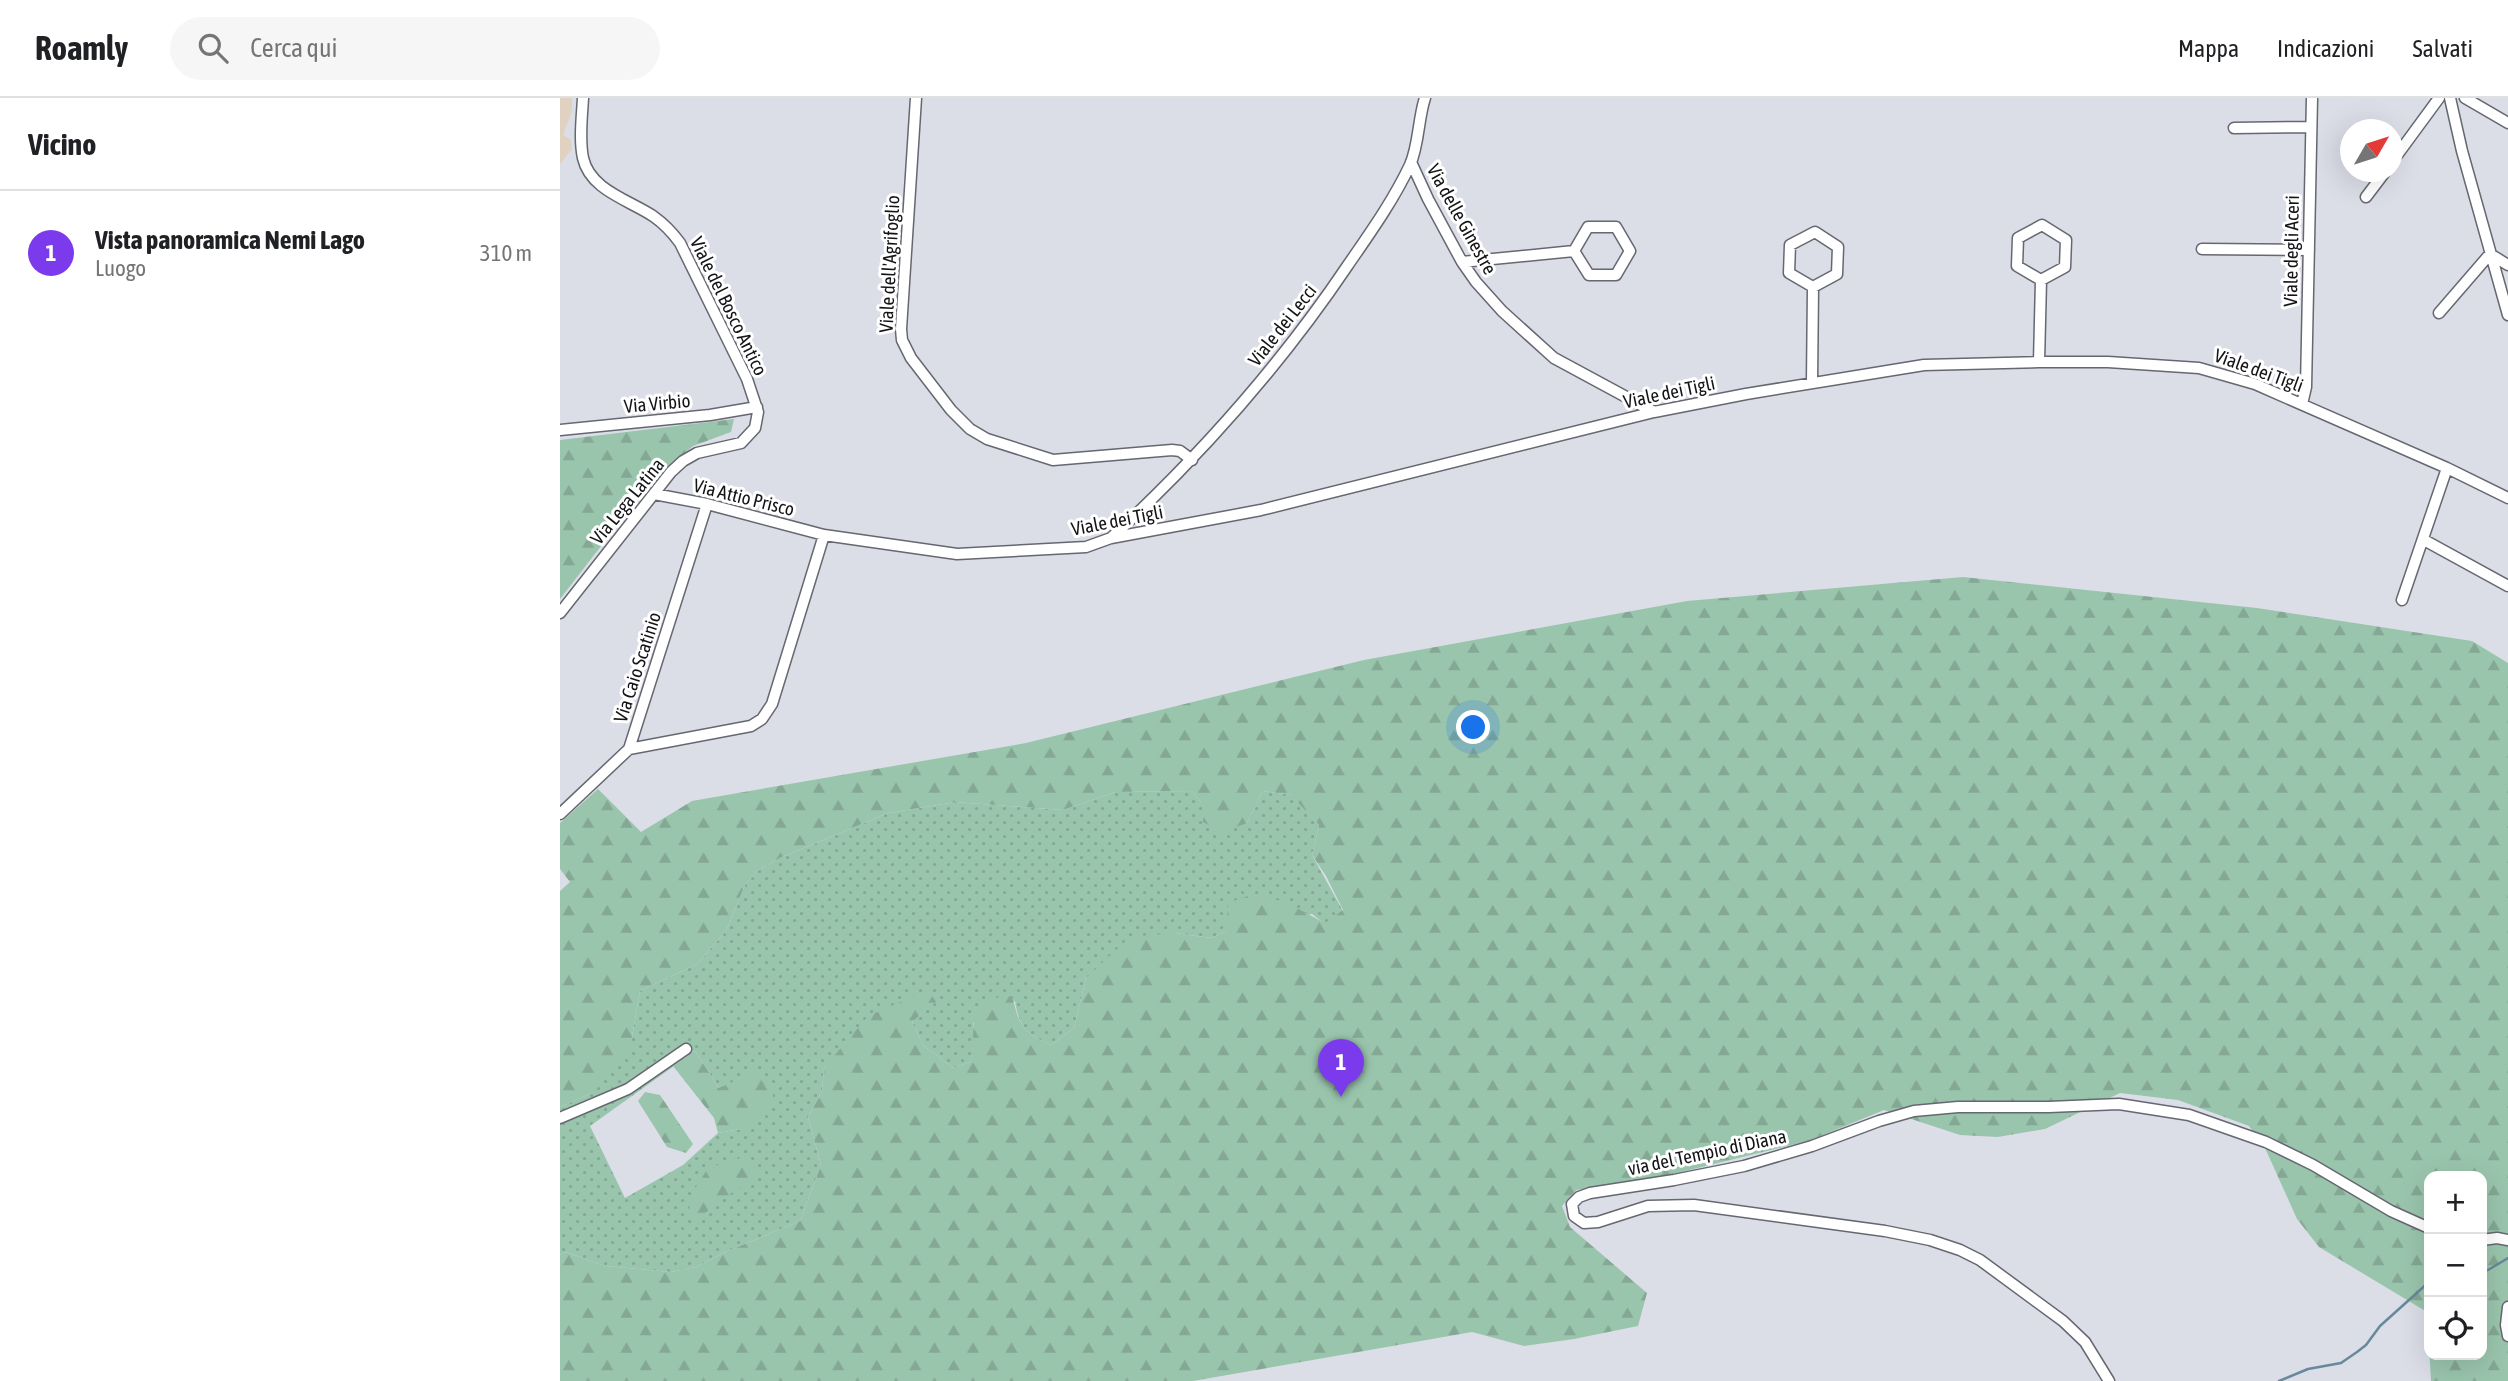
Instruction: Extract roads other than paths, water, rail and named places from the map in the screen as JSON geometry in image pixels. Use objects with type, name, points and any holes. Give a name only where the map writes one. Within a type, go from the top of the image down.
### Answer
[{"type":"street","name":"Viale del Bosco Antico","points":[[583,98],[582,153],[586,167],[603,187],[652,216],[675,237],[747,379],[757,407]]},
{"type":"street","name":"Viale dell'Agrifoglio","points":[[916,98],[901,329],[904,344],[916,364],[963,423],[979,435],[997,443],[1053,460],[1172,450],[1183,453],[1192,460]]},
{"type":"street","name":"Viale dei Lecci","points":[[1111,538],[1192,460],[1306,327],[1387,208],[1411,162],[1425,98]]},
{"type":"street","name":"Viale degli Aceri","points":[[2302,404],[2306,387],[2312,98]]},
{"type":"street","points":[[2403,147],[2440,98]]},
{"type":"street","points":[[2450,98],[2508,315]]},
{"type":"street","points":[[2465,98],[2508,123]]},
{"type":"street","points":[[2234,128],[2311,127]]},
{"type":"street","name":"Via delle Ginestre","points":[[1411,162],[1462,262],[1490,298],[1545,352],[1575,372],[1654,412]]},
{"type":"street","points":[[2366,197],[2377,182]]},
{"type":"street","points":[[2042,225],[2066,240],[2065,267],[2041,280],[2017,266],[2018,238],[2042,225]]},
{"type":"street","points":[[1588,227],[1616,227],[1630,251],[1616,275],[1589,275],[1574,251],[1588,227]]},
{"type":"street","points":[[1815,232],[1838,247],[1837,274],[1813,287],[1789,273],[1790,245],[1815,232]]},
{"type":"street","points":[[2202,248],[2309,250]]},
{"type":"street","points":[[1462,262],[1574,251]]},
{"type":"street","points":[[2490,254],[2508,265]]},
{"type":"street","points":[[2440,313],[2490,254]]},
{"type":"street","points":[[2039,362],[2041,280]]},
{"type":"street","points":[[1812,382],[1813,287]]},
{"type":"street","name":"Viale dei Tigli","points":[[824,535],[957,554],[1086,547],[1111,538],[1261,510],[1654,412],[1812,382],[1924,365],[2039,362],[2108,362],[2199,368],[2255,384],[2447,468],[2508,498]]},
{"type":"street","name":"Via Virbio","points":[[560,430],[710,415],[757,407]]},
{"type":"street","name":"Via Lega Latina","points":[[560,613],[667,477],[687,458],[704,451],[737,445],[747,438],[757,422],[757,407]]},
{"type":"street","points":[[2402,600],[2447,468]]},
{"type":"street","name":"Via Attio Prisco","points":[[654,494],[707,504],[824,535]]},
{"type":"street","name":"Via Caio Scatinio","points":[[560,814],[629,749],[707,504]]},
{"type":"street","points":[[629,749],[748,727],[762,719],[772,704],[824,535]]},
{"type":"street","points":[[2424,540],[2508,586]]},
{"type":"street","points":[[560,1118],[628,1090],[686,1049]]},
{"type":"street","name":"via del Tempio di Diana","points":[[2109,1381],[2089,1348],[2071,1327],[1980,1260],[1951,1247],[1894,1233],[1694,1205],[1648,1206],[1598,1222],[1584,1223],[1574,1216],[1572,1204],[1579,1197],[1590,1193],[1674,1180],[1781,1156],[1914,1111],[1958,1107],[2119,1104],[2189,1115],[2266,1142],[2313,1165],[2391,1211],[2424,1226]]},
{"type":"street","points":[[2487,1239],[2508,1240]]},
{"type":"street","points":[[2508,1307],[2508,1336]]},
{"type":"waterway","points":[[2487,1270],[2508,1258]]},
{"type":"waterway","points":[[2279,1381],[2308,1369],[2341,1363],[2366,1345],[2380,1326],[2424,1286]]},
{"type":"place","name":"Vista panoramica Nemi Lago","points":[[1341,1097]]}]
